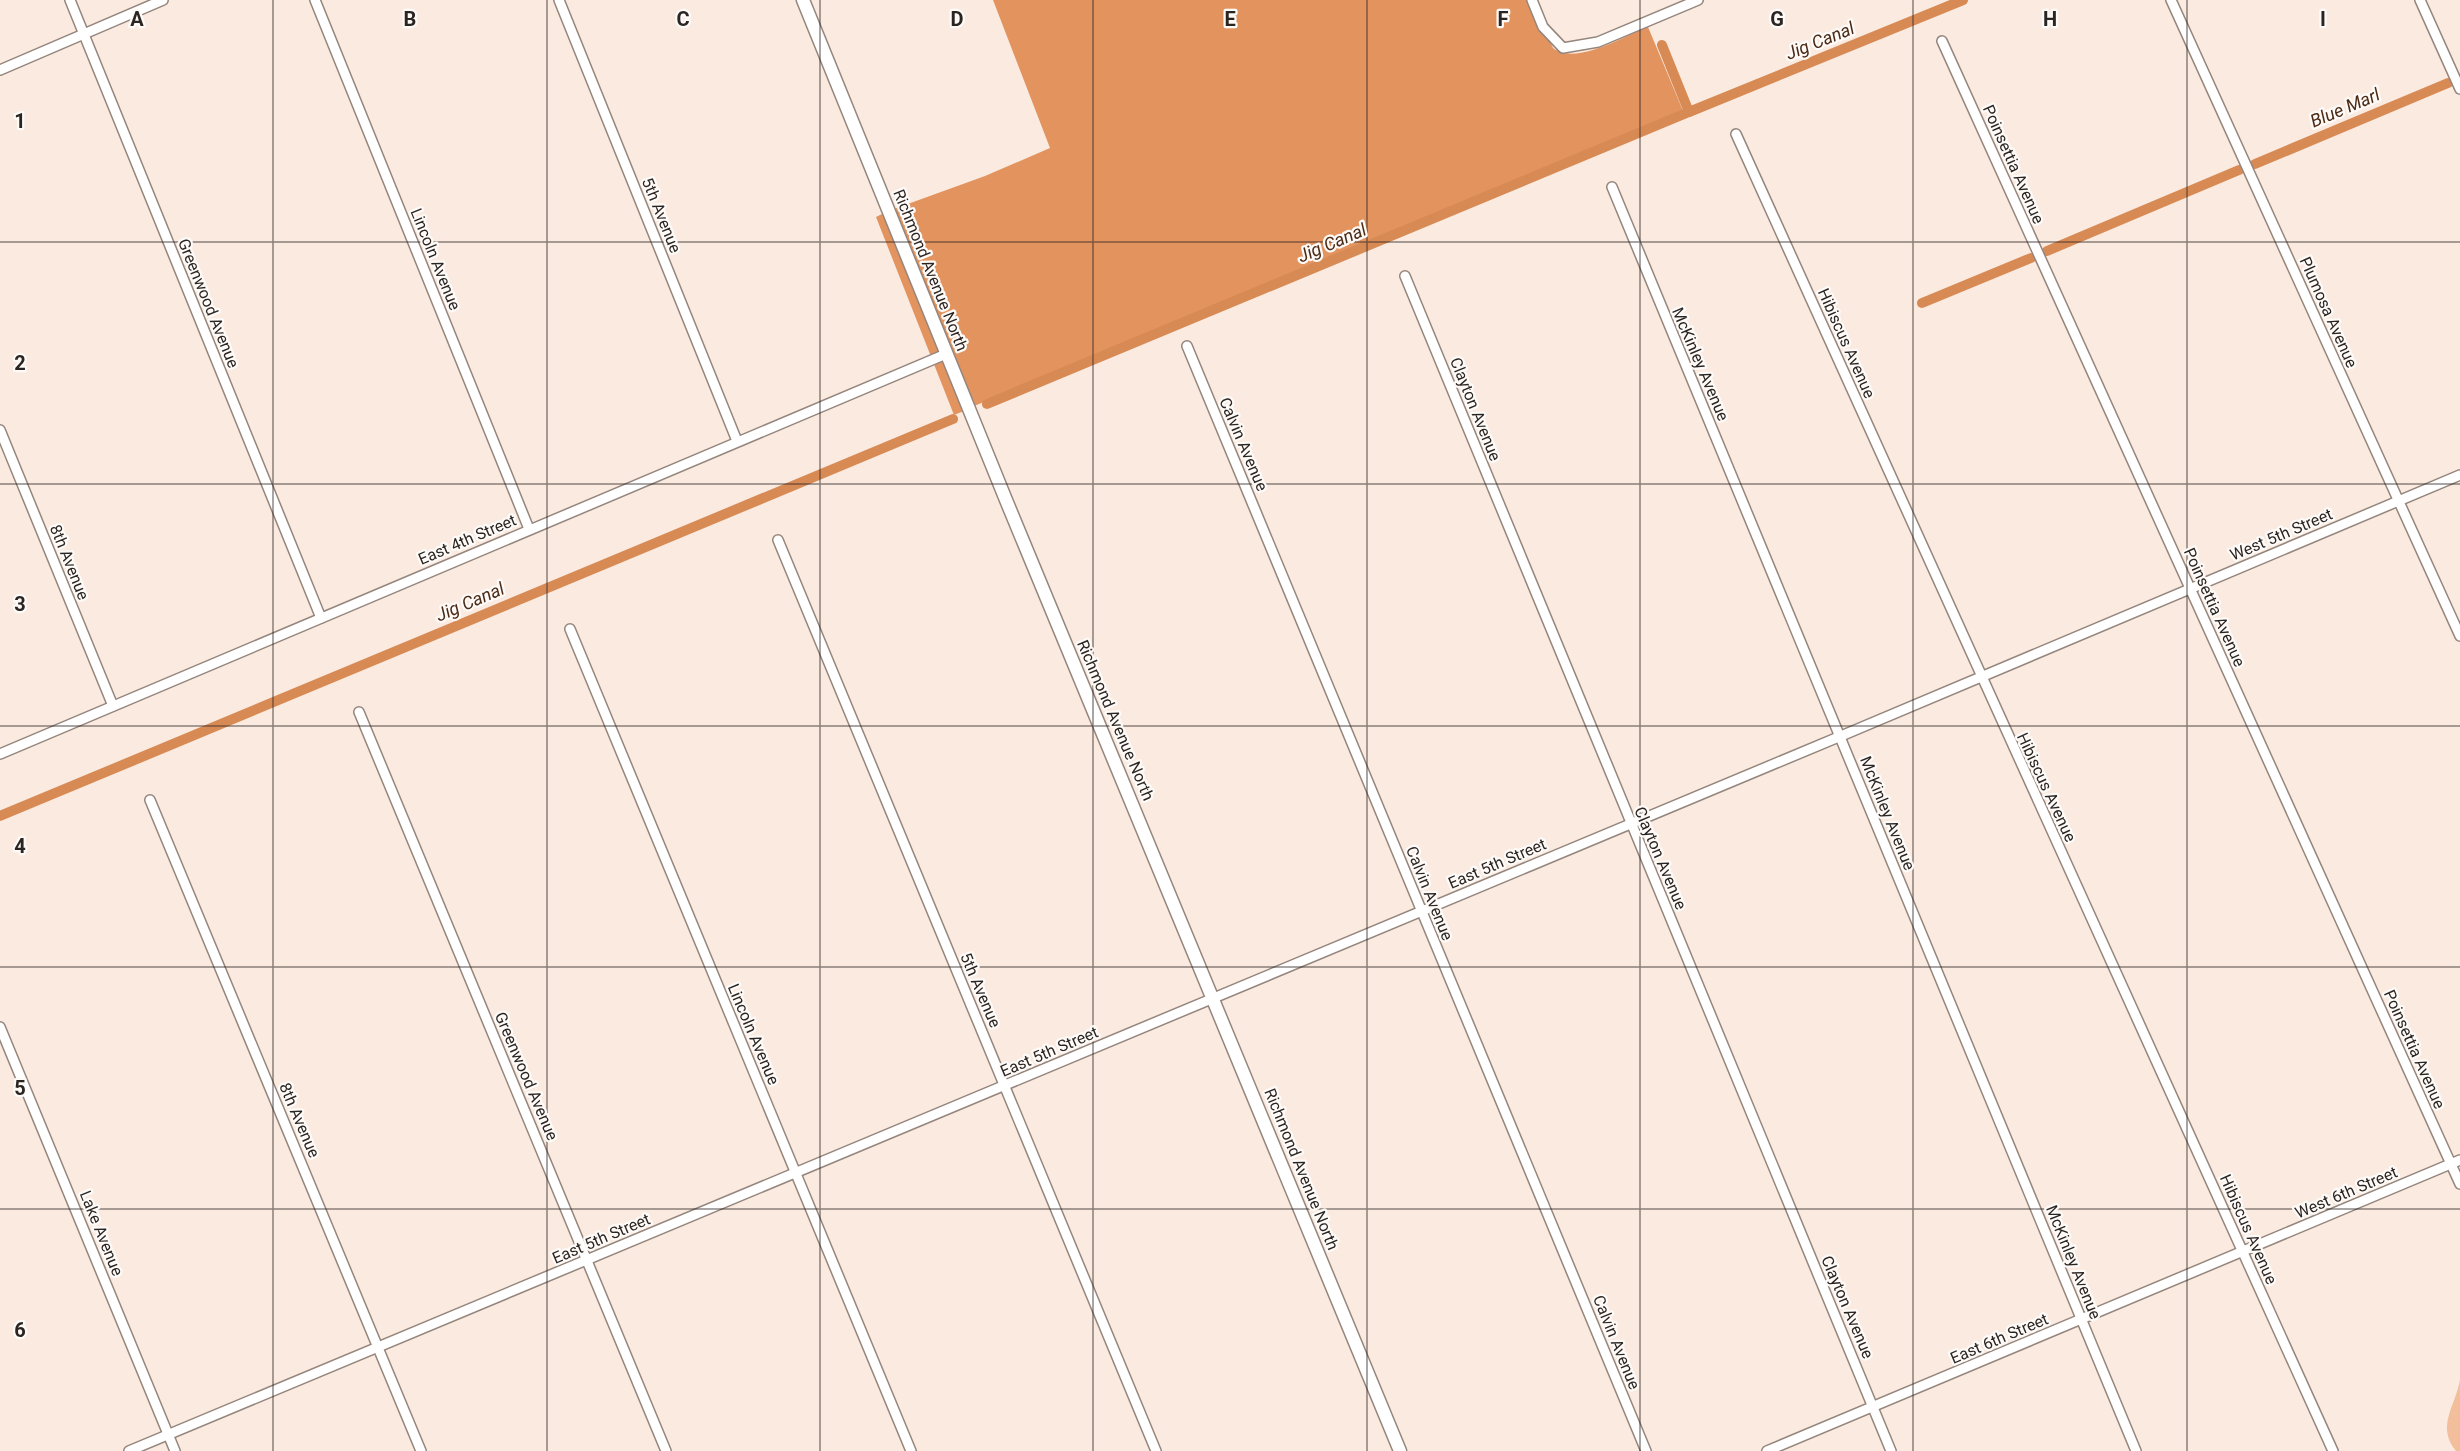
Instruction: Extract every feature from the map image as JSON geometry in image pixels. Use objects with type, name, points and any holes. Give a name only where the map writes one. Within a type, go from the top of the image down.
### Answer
[{"type":"street","name":"Greenwood Avenue","points":[[70,0],[321,618]]},
{"type":"street","points":[[0,70],[163,0]]},
{"type":"street","name":"Lincoln Avenue","points":[[315,0],[529,529]]},
{"type":"street","name":"5th Avenue","points":[[558,0],[737,441]]},
{"type":"street","name":"Richmond Avenue North","points":[[803,0],[946,354],[1400,1451]]},
{"type":"street","points":[[1532,0],[1543,27],[1563,48],[1578,48],[1598,42],[1693,2]]},
{"type":"street","name":"Plumosa Avenue","points":[[2171,0],[2460,636]]},
{"type":"street","points":[[2420,0],[2460,89]]},
{"type":"street","name":"Poinsettia Avenue","points":[[1942,41],[2190,589],[2455,1162],[2460,1184]]},
{"type":"street","name":"Hibiscus Avenue","points":[[1736,134],[2333,1451]]},
{"type":"street","name":"McKinley Avenue","points":[[1612,186],[2136,1451]]},
{"type":"street","name":"Clayton Avenue","points":[[1405,276],[1891,1451]]},
{"type":"street","name":"Calvin Avenue","points":[[1187,346],[1646,1451]]},
{"type":"street","name":"East 4th Street","points":[[0,754],[946,354]]},
{"type":"street","name":"8th Avenue","points":[[0,430],[112,706]]},
{"type":"street","name":"West 5th Street","points":[[1981,677],[2460,475]]},
{"type":"street","name":"5th Avenue","points":[[778,540],[1156,1451]]},
{"type":"street","name":"Lincoln Avenue","points":[[570,629],[911,1451]]},
{"type":"street","name":"East 5th Street","points":[[129,1451],[1981,677]]},
{"type":"street","name":"Greenwood Avenue","points":[[359,712],[666,1451]]},
{"type":"street","name":"8th Avenue","points":[[150,800],[421,1451]]},
{"type":"street","name":"Lake Avenue","points":[[0,1027],[175,1451]]},
{"type":"street","name":"West 6th Street","points":[[2243,1252],[2455,1162]]},
{"type":"street","name":"East 6th Street","points":[[1767,1451],[2243,1252]]},
{"type":"shaded area","points":[[993,0],[1530,0],[1553,48],[1563,53],[1587,52],[1648,27],[1686,118],[974,406],[894,209],[985,176],[1050,148]]},
{"type":"shaded area","points":[[884,213],[964,411],[954,415],[876,217]]},
{"type":"shaded area","points":[[2460,1380],[2460,1451],[2456,1451],[2450,1442],[2447,1425]]},
{"type":"waterway","name":"Jig Canal","points":[[1689,112],[1963,0]]},
{"type":"waterway","name":"Jig Canal","points":[[987,404],[1689,112],[1662,45]]},
{"type":"waterway","name":"Blue Marl","points":[[2255,164],[2448,83]]},
{"type":"waterway","name":"Blue Marl","points":[[2047,251],[2239,170]]},
{"type":"waterway","name":"Blue Marl","points":[[1922,303],[2031,258]]},
{"type":"waterway","name":"Jig Canal","points":[[0,816],[953,419]]}]
